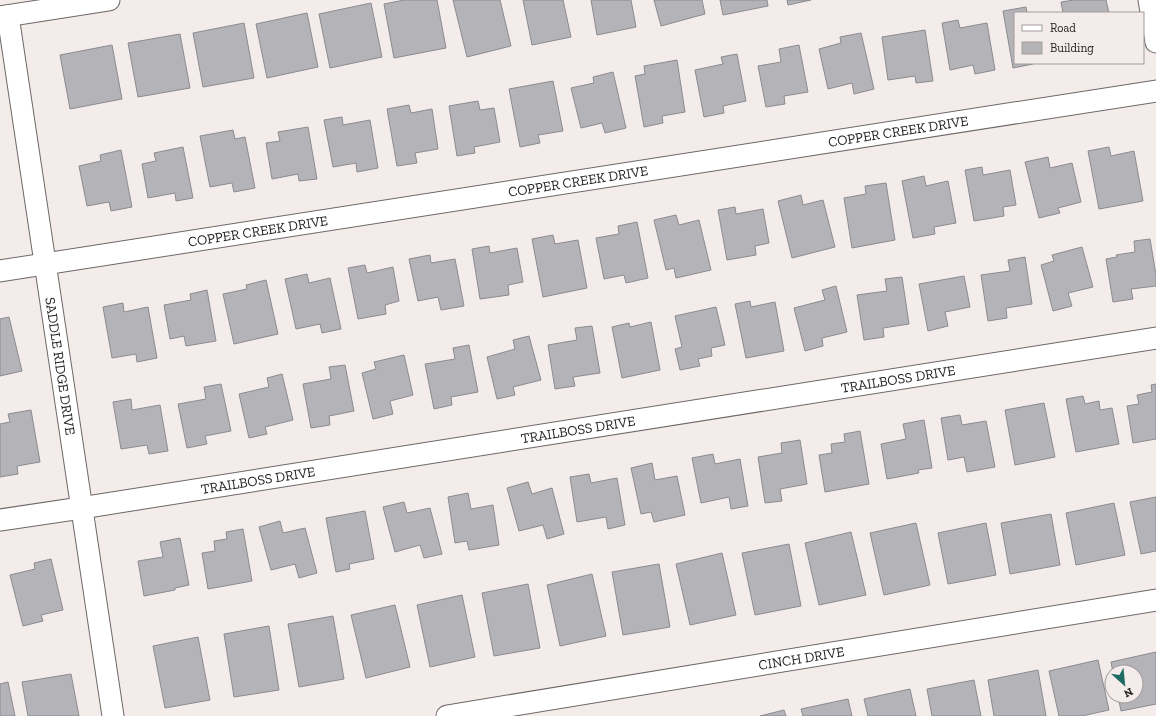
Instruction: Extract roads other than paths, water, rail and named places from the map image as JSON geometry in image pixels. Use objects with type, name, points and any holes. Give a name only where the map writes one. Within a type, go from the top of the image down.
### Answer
[{"type":"street","points":[[4,17],[109,0]]},
{"type":"street","points":[[1149,0],[1156,42]]},
{"type":"street","name":"SADDLE RIDGE DRIVE","points":[[4,17],[45,264],[113,716]]},
{"type":"street","name":"COPPER CREEK DRIVE","points":[[0,271],[1156,91]]},
{"type":"street","name":"TRAILBOSS DRIVE","points":[[0,520],[1156,338]]},
{"type":"street","name":"CINCH DRIVE","points":[[447,716],[1156,600]]}]
